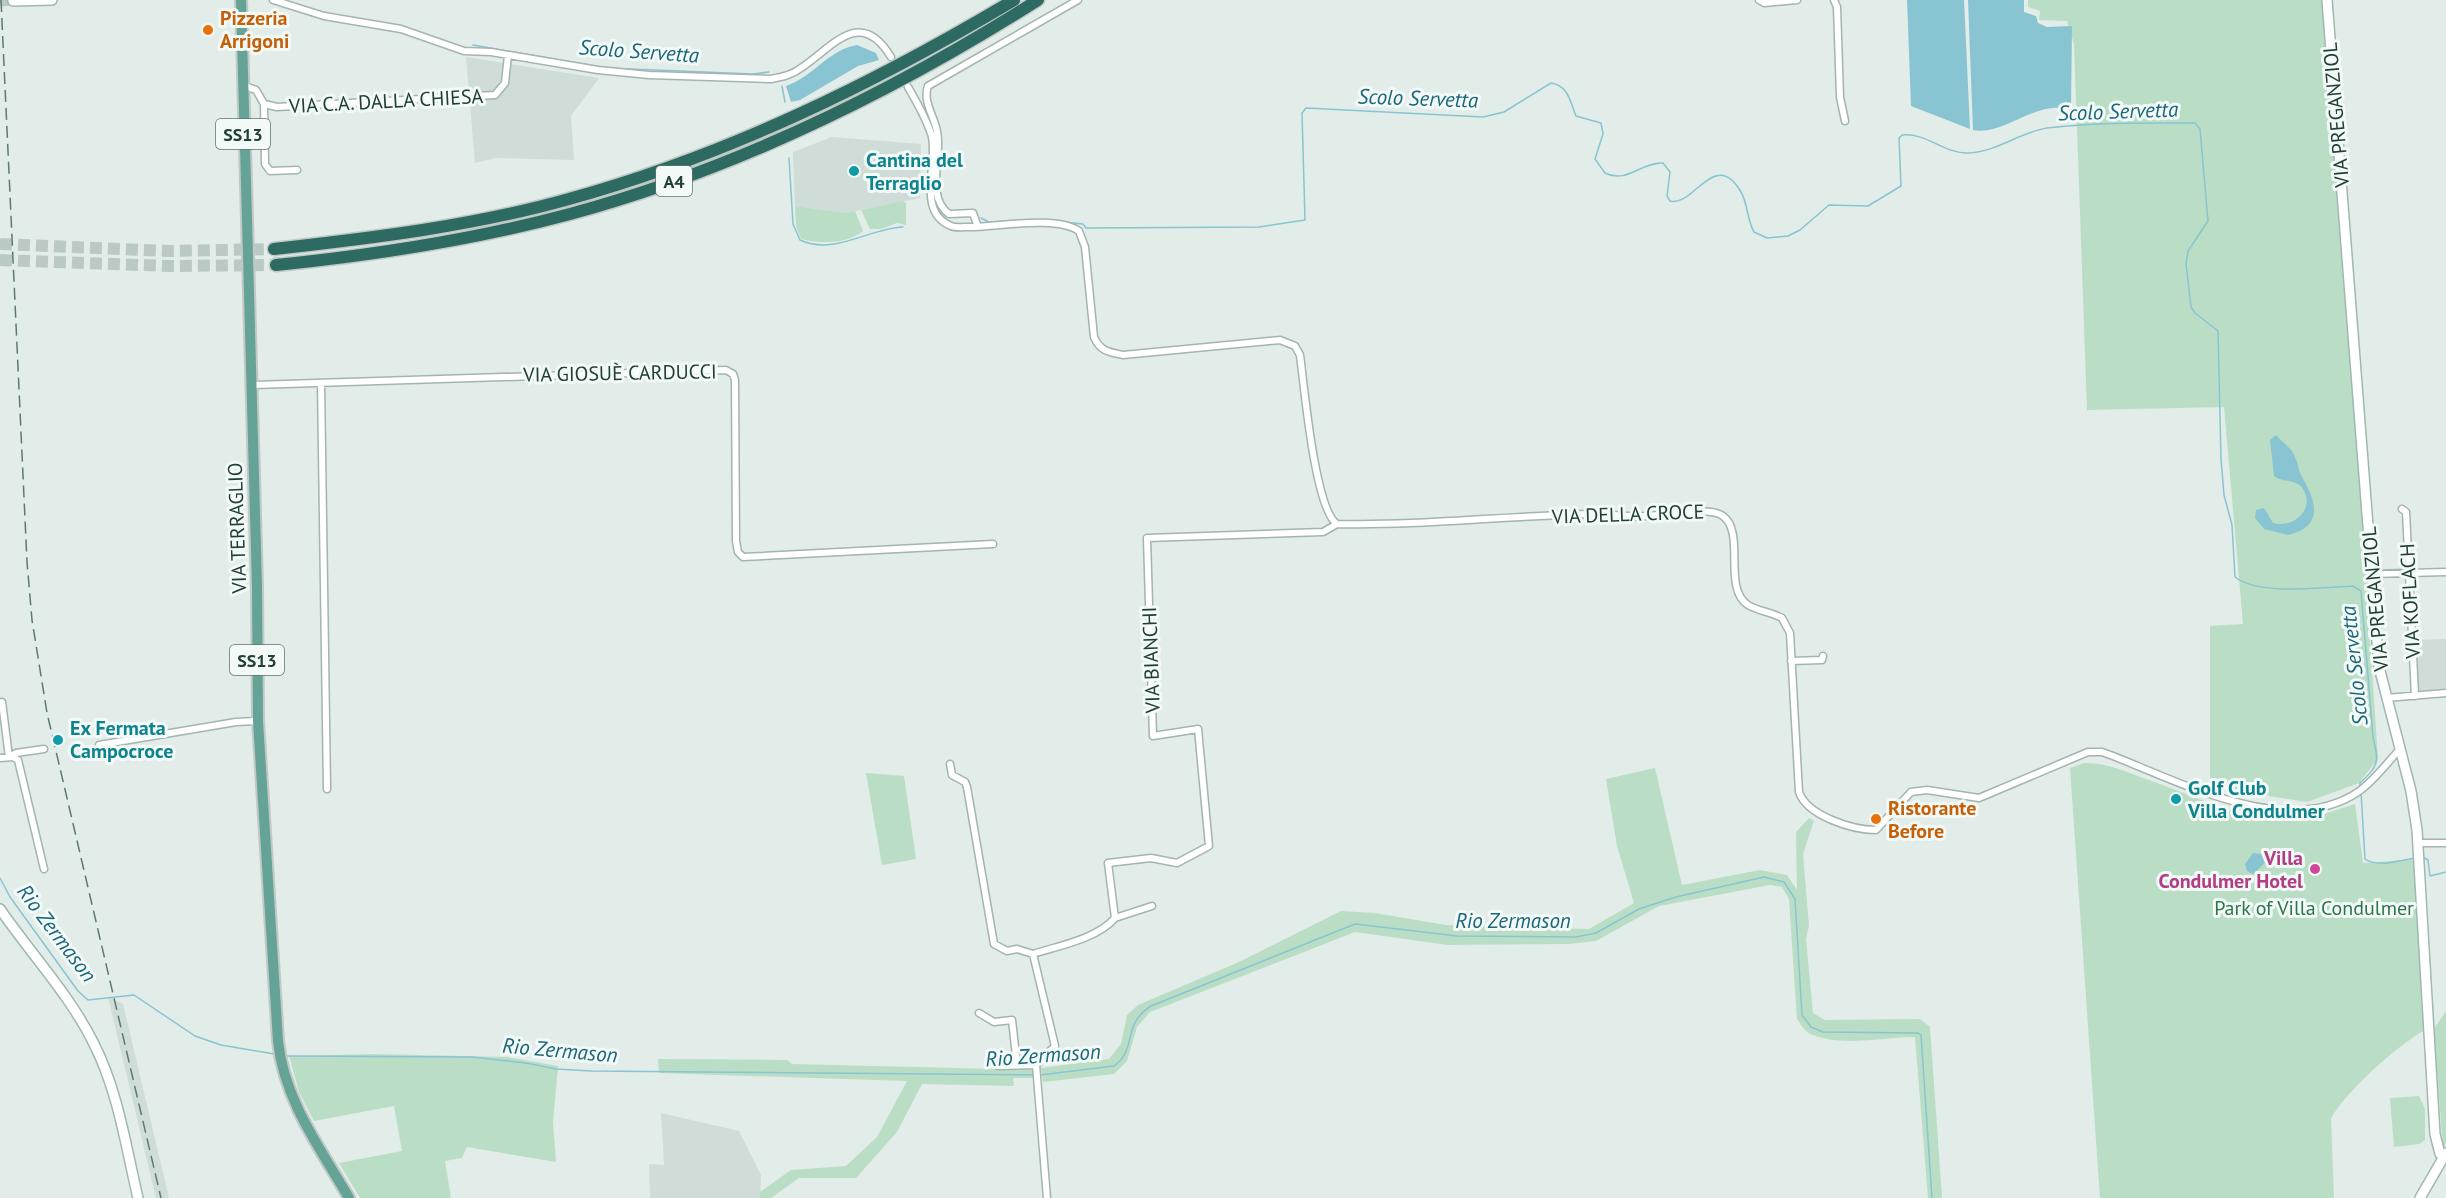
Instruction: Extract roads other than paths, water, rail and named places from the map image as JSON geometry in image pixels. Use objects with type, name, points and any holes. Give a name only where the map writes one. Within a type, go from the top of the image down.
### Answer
[{"type":"highway","name":"A4","points":[[274,249],[358,240],[444,226],[568,200],[646,176],[721,149],[840,97],[943,43],[1014,0]]},
{"type":"highway","name":"A4","points":[[276,265],[443,243],[570,214],[648,190],[724,163],[880,93],[1038,0]]},
{"type":"main road","name":"VIA TERRAGLIO","points":[[241,0],[243,143],[257,587],[258,722],[279,1054],[293,1100],[349,1198]]},
{"type":"street","points":[[13,1],[52,0]]},
{"type":"street","points":[[273,0],[324,16],[401,29],[464,51],[649,75],[771,79],[786,76],[801,69],[837,38],[851,33],[866,34],[877,39],[891,57]]},
{"type":"street","points":[[978,227],[973,213],[949,214],[939,201],[936,186],[939,142],[926,99],[928,86],[1078,0]]},
{"type":"street","points":[[1759,0],[1764,3],[1797,0]]},
{"type":"street","points":[[1834,0],[1837,7],[1840,97],[1845,121]]},
{"type":"street","name":"VIA PREGANZIOL","points":[[2326,0],[2379,668],[2400,749],[2420,850],[2435,1134],[2440,1154],[2445,1154]]},
{"type":"street","name":"VIA C.A. DALLA CHIESA","points":[[242,85],[254,88],[264,104],[302,106],[495,96],[505,83],[508,55]]},
{"type":"street","points":[[908,87],[926,119],[932,139],[932,202],[940,218],[953,227],[1039,224],[1069,226],[1079,231],[1085,247],[1094,337],[1098,346],[1107,352],[1123,355],[1280,340],[1295,346],[1300,355],[1312,448],[1325,508],[1337,524]]},
{"type":"street","points":[[264,104],[265,164],[270,171],[297,170]]},
{"type":"street","points":[[243,143],[263,142]]},
{"type":"street","name":"VIA GIOSUÈ CARDUCCI","points":[[250,385],[726,370],[733,374],[735,380],[736,541],[738,552],[743,557],[993,544]]},
{"type":"street","points":[[321,382],[327,789]]},
{"type":"street","name":"VIA KOFLACH","points":[[2402,509],[2406,512],[2412,697]]},
{"type":"street","name":"VIA DELLA CROCE","points":[[1337,524],[1471,521],[1598,514],[1643,517],[1715,512],[1724,516],[1732,532],[1739,594],[1748,605],[1782,618],[1790,633],[1797,776],[1801,799],[1820,814],[1865,830],[1876,830],[1885,824],[1911,792],[1927,790],[1979,798],[2088,752],[2102,752],[2114,756],[2206,793],[2277,808],[2313,810],[2356,793],[2366,786],[2400,749]]},
{"type":"street","name":"VIA BIANCHI","points":[[1115,918],[1108,863],[1139,858],[1177,863],[1209,846],[1198,729],[1153,736],[1147,538],[1323,532],[1337,524]]},
{"type":"street","points":[[2372,574],[2446,572]]},
{"type":"street","points":[[1791,661],[1822,660],[1823,656]]},
{"type":"street","points":[[2387,702],[2446,693]]},
{"type":"street","points":[[2,702],[12,758],[44,869]]},
{"type":"street","points":[[99,745],[236,722],[258,722]]},
{"type":"street","points":[[12,758],[16,753],[44,749]]},
{"type":"street","points":[[0,758],[12,758]]},
{"type":"street","points":[[950,764],[952,775],[968,787],[994,944],[1007,951],[1017,949],[1033,954],[1079,939],[1115,918],[1152,906]]},
{"type":"street","points":[[2420,850],[2446,843]]},
{"type":"street","points":[[1,910],[73,1009],[94,1044],[112,1090],[138,1198]]},
{"type":"street","points":[[1033,954],[1055,1046],[1036,1067],[1047,1198]]},
{"type":"street","points":[[979,1013],[994,1022],[1012,1020],[1017,1065]]},
{"type":"street","points":[[998,1066],[1036,1067]]},
{"type":"street","points":[[2420,1198],[2445,1154]]},
{"type":"water","points":[[1907,0],[1964,0],[1970,129],[1911,106]]},
{"type":"water","points":[[1968,0],[2024,0],[2024,12],[2036,16],[2038,23],[2047,27],[2072,26],[2071,107],[2045,109],[1990,130],[1973,130]]},
{"type":"water","points":[[857,45],[876,53],[879,60],[858,66],[800,100],[791,102],[786,86],[796,82],[837,52]]},
{"type":"water","points":[[2276,435],[2294,454],[2313,502],[2313,518],[2308,525],[2288,535],[2264,529],[2255,518],[2256,510],[2264,508],[2273,523],[2288,523],[2300,516],[2306,504],[2303,489],[2297,483],[2274,476],[2270,440]]},
{"type":"water","points":[[2253,853],[2261,854],[2265,863],[2253,874],[2247,871],[2245,864]]},
{"type":"waterway","name":"Scolo Servetta","points":[[473,45],[606,68],[753,74],[769,72]]},
{"type":"waterway","name":"Scolo Servetta","points":[[1064,222],[1083,224],[1086,228],[1259,227],[1305,220],[1302,113],[1306,108],[1483,117],[1504,112],[1551,83],[1562,87],[1576,116],[1601,123],[1603,134],[1595,159],[1605,173],[1620,176],[1663,163],[1670,172],[1667,196],[1670,201],[1679,201],[1704,182],[1722,175],[1731,180],[1741,192],[1754,232],[1767,238],[1788,236],[1800,230],[1829,205],[1868,206],[1901,186],[1899,138],[1902,135],[1919,137],[1951,150],[1968,153],[1999,146],[2027,133],[2047,128],[2102,124],[2195,123],[2200,129],[2208,221],[2188,251],[2186,264],[2191,307],[2195,313],[2218,331],[2221,459],[2224,495],[2232,525],[2235,577],[2259,587],[2308,589],[2353,586],[2361,591],[2373,737],[2377,758],[2371,772],[2360,783],[2360,788]]},
{"type":"waterway","name":"Scolo Servetta","points":[[782,86],[785,102]]},
{"type":"waterway","name":"Scolo Servetta","points":[[789,158],[793,224],[800,240],[826,245],[903,227]]},
{"type":"waterway","name":"Scolo Servetta","points":[[981,218],[989,222],[1008,221]]},
{"type":"waterway","name":"Scolo Servetta","points":[[2361,792],[2365,859],[2370,862],[2383,863],[2415,858]]},
{"type":"waterway","name":"Scolo Servetta","points":[[2423,857],[2428,860],[2430,876],[2446,872]]},
{"type":"waterway","name":"Rio Zermason","points":[[1040,1075],[1114,1066],[1126,1052],[1136,1021],[1151,1006],[1355,924],[1457,936],[1576,937],[1596,933],[1639,909],[1676,897],[1764,877],[1784,882],[1795,899],[1802,1015],[1811,1027],[1823,1032],[1918,1033],[1921,1035],[1932,1198]]},
{"type":"waterway","name":"Rio Zermason","points":[[0,878],[10,897],[78,991],[88,1000],[134,995],[195,1036],[221,1045],[274,1054]]},
{"type":"waterway","name":"Rio Zermason","points":[[285,1056],[472,1057],[556,1069],[591,1071],[1035,1075]]},
{"type":"tunnel","points":[[0,2],[13,1]]},
{"type":"tunnel","points":[[0,244],[169,251],[274,249]]},
{"type":"tunnel","points":[[0,260],[169,266],[276,265]]},
{"type":"railway","points":[[1,0],[27,562],[32,620],[47,713],[161,1198]]},
{"type":"place","name":"Pizzeria Arrigoni","points":[[208,30]]},
{"type":"place","name":"Cantina del Terraglio","points":[[854,171]]},
{"type":"place","name":"Ex Fermata Campocroce","points":[[58,740]]},
{"type":"place","name":"Golf Club Villa Condulmer","points":[[2176,799]]},
{"type":"place","name":"Ristorante Before","points":[[1876,819]]},
{"type":"place","name":"Villa Condulmer Hotel","points":[[2315,869]]},
{"type":"park label","name":"Park of Villa Condulmer","points":[[2314,908]]}]
